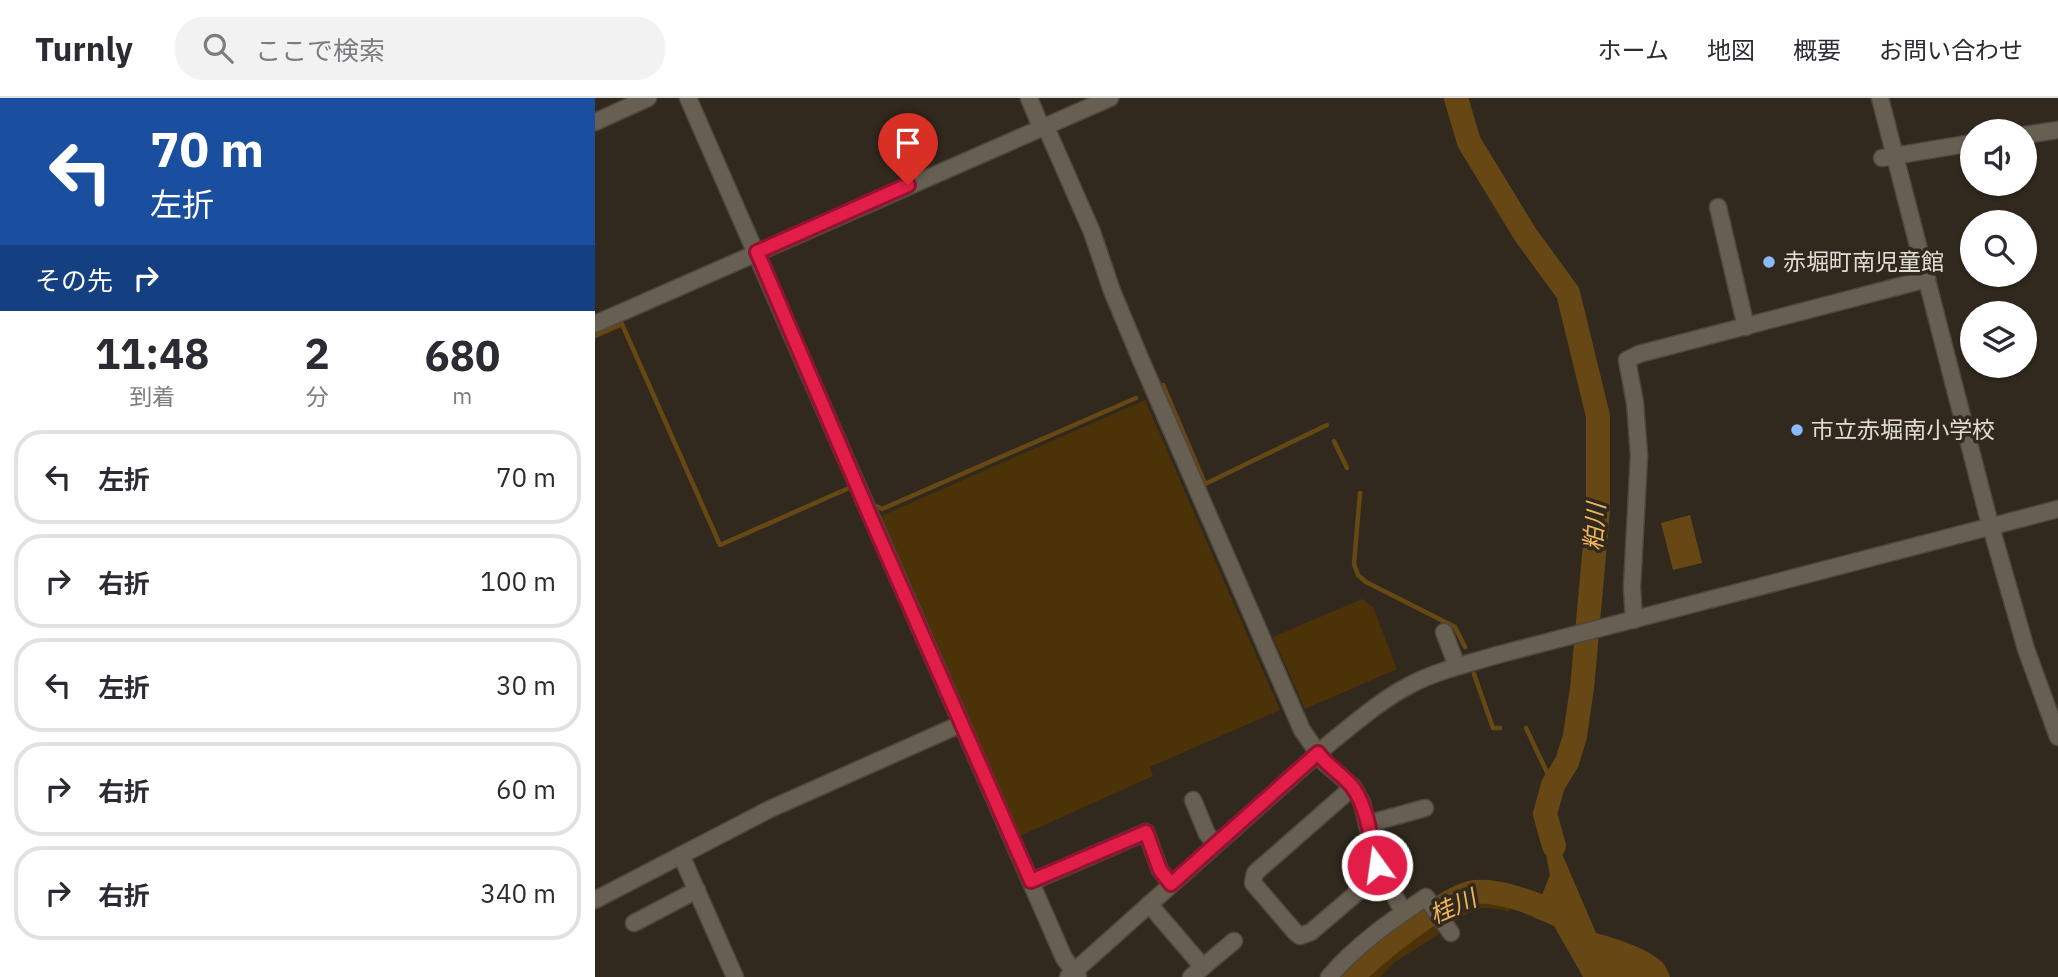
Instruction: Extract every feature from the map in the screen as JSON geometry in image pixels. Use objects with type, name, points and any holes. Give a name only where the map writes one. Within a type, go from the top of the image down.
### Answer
[{"type":"street","points":[[595,122],[648,98]]},
{"type":"street","points":[[688,98],[1073,975],[1318,753],[1391,696],[1432,675],[1457,666],[2058,509]]},
{"type":"street","points":[[1029,98],[1092,232],[1108,281],[1140,358],[1302,730],[1325,763],[1353,787],[1362,803],[1380,873],[1403,911]]},
{"type":"street","points":[[595,324],[1110,98]]},
{"type":"street","points":[[1880,98],[1889,156],[1927,279],[1987,513],[2026,649],[2058,737]]},
{"type":"street","points":[[2037,133],[2058,130]]},
{"type":"street","points":[[1889,156],[1960,145]]},
{"type":"street","points":[[1717,207],[1746,327]]},
{"type":"street","points":[[1627,621],[1632,587],[1639,455],[1635,403],[1627,359],[1927,279]]},
{"type":"street","points":[[1444,632],[1457,666]]},
{"type":"street","points":[[595,900],[771,809],[961,724]]},
{"type":"street","points":[[1353,787],[1255,873],[1253,883],[1300,936],[1311,932],[1380,873]]},
{"type":"street","points":[[1193,800],[1207,834],[1216,844]]},
{"type":"street","points":[[1367,824],[1425,808]]},
{"type":"street","points":[[1031,881],[1146,832],[1160,870],[1171,884]]},
{"type":"street","points":[[681,855],[735,977]]},
{"type":"street","points":[[634,923],[697,890]]},
{"type":"street","points":[[1329,977],[1351,954],[1403,911],[1426,897],[1449,931]]},
{"type":"street","points":[[1149,904],[1197,972],[1234,941]]},
{"type":"shaded area","points":[[1145,400],[1280,710],[1150,767],[1153,776],[1020,836],[879,517]]},
{"type":"shaded area","points":[[1690,515],[1702,563],[1673,570],[1661,523]]},
{"type":"shaded area","points":[[1362,599],[1373,607],[1397,669],[1305,709],[1273,637]]},
{"type":"shaded area","points":[[1545,814],[1596,933],[1647,952],[1662,962],[1670,977],[1583,977],[1554,926],[1533,917],[1550,875],[1543,838]]},
{"type":"shaded area","points":[[1478,896],[1494,897],[1509,904],[1509,912],[1485,908],[1466,914],[1452,924],[1447,923],[1438,930],[1439,934],[1395,962],[1380,977],[1366,977],[1418,931]]},
{"type":"waterway","name":"粕川","points":[[1456,98],[1469,142],[1525,234],[1568,293],[1598,416],[1598,511],[1582,688],[1575,736],[1567,762],[1553,785],[1545,814],[1554,846]]},
{"type":"waterway","points":[[595,336],[622,324],[720,545],[849,488]]},
{"type":"waterway","points":[[1163,385],[1205,484],[1327,425]]},
{"type":"waterway","points":[[874,505],[882,509],[1136,398]]},
{"type":"waterway","points":[[1334,441],[1347,468]]},
{"type":"waterway","points":[[1360,493],[1354,564],[1358,575],[1366,582],[1455,627],[1465,647]]},
{"type":"waterway","points":[[1474,674],[1493,728],[1500,728]]},
{"type":"waterway","points":[[1526,728],[1553,785]]},
{"type":"waterway","name":"桂川","points":[[1352,977],[1393,941],[1429,915],[1462,896],[1475,892],[1510,896],[1569,917]]},
{"type":"place","name":"赤堀町南児童館","points":[[1769,262]]},
{"type":"place","name":"市立赤堀南小学校","points":[[1797,430]]},
{"type":"route","points":[[908,185],[757,252],[1031,881],[1146,832],[1160,870],[1171,884],[1318,753],[1325,763],[1353,787],[1362,803],[1377,865]]}]
